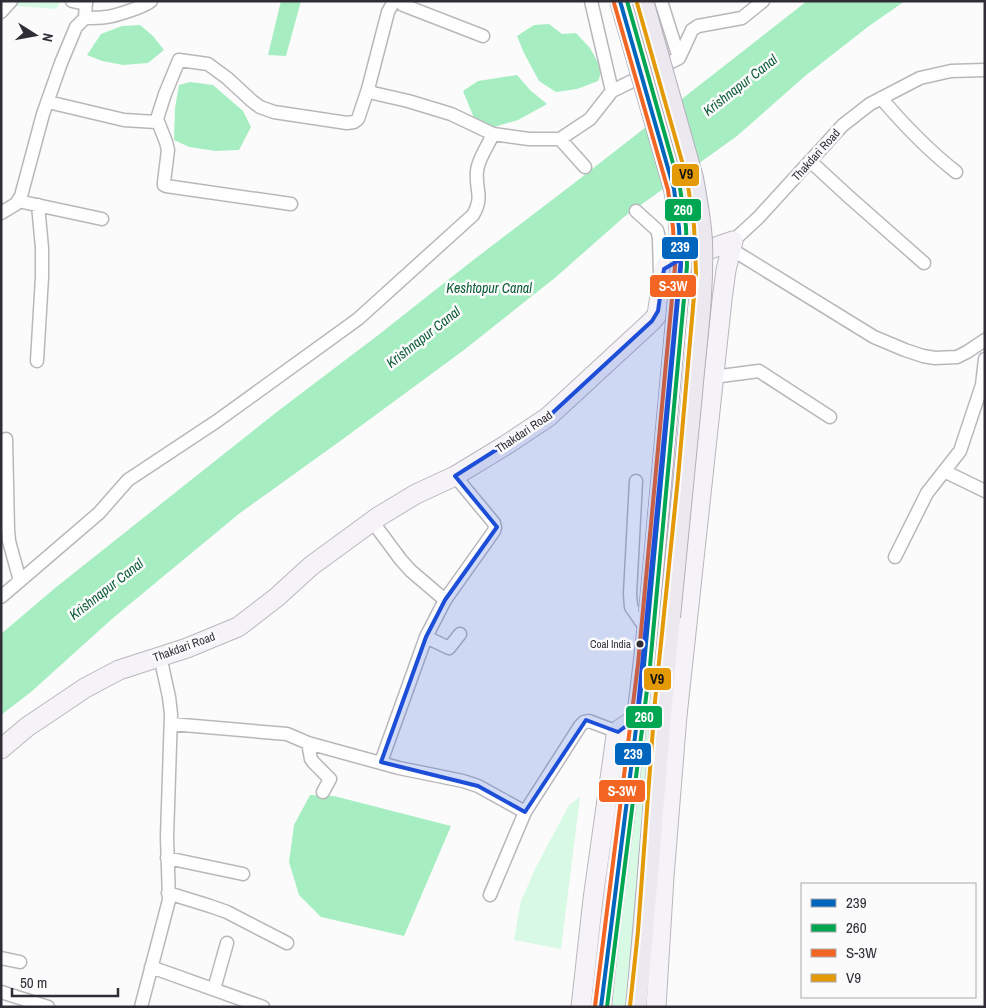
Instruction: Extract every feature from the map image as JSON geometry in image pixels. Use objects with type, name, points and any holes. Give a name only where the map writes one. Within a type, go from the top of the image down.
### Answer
[{"type":"main road","points":[[601,1007],[648,621],[681,266],[678,212],[674,189],[620,1]]},
{"type":"main road","points":[[636,1007],[644,932],[661,702],[697,345],[702,272],[699,207],[693,178],[643,1]]},
{"type":"street","points":[[1,12],[11,1]]},
{"type":"street","points":[[72,1],[86,2],[86,18]]},
{"type":"street","points":[[1,213],[16,204],[21,196],[43,114],[76,27],[86,18],[108,17],[151,1]]},
{"type":"street","points":[[591,1],[612,91]]},
{"type":"street","points":[[661,1],[680,58]]},
{"type":"street","points":[[368,89],[373,93],[451,114],[494,134],[530,139],[560,139],[590,118],[612,91],[680,58],[692,30],[698,26],[742,18],[763,1]]},
{"type":"street","points":[[48,102],[124,120],[156,122],[179,60],[208,64],[260,107],[274,112],[347,123],[354,122],[358,119],[368,89],[388,12],[399,2],[484,36]]},
{"type":"street","name":"Thakdari Road","points":[[1,749],[26,727],[85,688],[119,670],[187,648],[238,627],[277,597],[311,566],[372,521],[416,494],[455,476],[548,417],[657,315],[664,269],[667,264],[732,245],[842,125],[870,104],[920,78],[951,71],[985,70]]},
{"type":"street","points":[[881,98],[904,125],[956,172]]},
{"type":"street","points":[[157,119],[168,150],[164,182],[166,186],[291,204]]},
{"type":"street","points":[[1,597],[98,513],[128,480],[217,421],[358,319],[473,215],[478,206],[479,195],[477,170],[494,134]]},
{"type":"street","points":[[560,139],[586,167]]},
{"type":"street","points":[[810,161],[924,263]]},
{"type":"street","points":[[18,201],[102,219]]},
{"type":"street","points":[[37,361],[42,276],[42,248],[38,205]]},
{"type":"street","points":[[636,211],[657,230],[661,292]]},
{"type":"street","points":[[656,1007],[677,716],[713,377],[725,277],[732,245],[874,337],[905,350],[935,358],[956,357],[968,352],[985,340]]},
{"type":"street","points":[[895,557],[923,500],[960,451],[982,385],[985,359]]},
{"type":"street","points":[[713,377],[759,371],[830,417]]},
{"type":"street","points":[[6,439],[9,541],[20,581]]},
{"type":"street","points":[[944,471],[985,491]]},
{"type":"street","points":[[381,762],[426,637],[445,600],[495,528],[494,524],[455,476]]},
{"type":"street","points":[[636,481],[630,594],[631,607],[648,621]]},
{"type":"street","points":[[372,521],[411,571],[445,600]]},
{"type":"street","points":[[426,637],[449,648],[460,634]]},
{"type":"street","points":[[141,1007],[168,900],[167,837],[171,724],[169,697],[160,656]]},
{"type":"street","points":[[581,1007],[613,754],[620,729],[637,718]]},
{"type":"street","points":[[490,895],[525,812],[580,726],[588,721],[618,732]]},
{"type":"street","points":[[171,724],[287,734],[308,743],[399,768],[463,781],[478,786],[525,812]]},
{"type":"street","points":[[308,743],[311,759],[330,779],[324,792]]},
{"type":"street","points":[[167,858],[243,874]]},
{"type":"street","points":[[168,893],[227,912],[287,943]]},
{"type":"street","points":[[214,989],[227,943]]},
{"type":"street","points":[[1,958],[20,962]]},
{"type":"street","points":[[151,967],[263,1007]]},
{"type":"street","points":[[1,992],[48,1007]]},
{"type":"highlighted area","points":[[681,259],[637,718],[618,732],[586,720],[525,812],[478,786],[381,762],[426,637],[445,600],[497,527],[455,476],[548,417],[652,321],[658,311],[664,269]]},
{"type":"shaded area","points":[[1,1],[61,1],[56,9],[1,5]]},
{"type":"shaded area","points":[[653,659],[659,660],[628,1007],[612,1007],[640,753]]},
{"type":"shaded area","points":[[580,797],[561,949],[514,940],[521,901],[536,867],[569,805]]},
{"type":"water","points":[[281,1],[301,1],[286,56],[268,55]]},
{"type":"water","name":"Keshtopur Canal","points":[[807,1],[905,1],[869,26],[805,76],[737,136],[624,217],[556,277],[464,350],[240,513],[113,618],[31,692],[1,715],[1,634],[55,588],[278,411]]},
{"type":"water","points":[[549,24],[562,34],[576,33],[590,48],[602,70],[598,81],[577,89],[556,92],[539,81],[517,36],[534,25]]},
{"type":"water","points":[[140,25],[153,36],[164,50],[148,63],[123,65],[102,61],[87,55],[101,34],[122,26]]},
{"type":"water","points":[[517,75],[530,90],[547,104],[518,120],[494,127],[474,118],[463,91],[478,81]]},
{"type":"water","points":[[190,82],[213,85],[243,111],[251,127],[239,150],[216,151],[189,147],[174,140],[175,108],[179,85]]},
{"type":"water","points":[[310,795],[334,796],[451,826],[404,936],[321,917],[299,895],[289,862],[294,825]]},
{"type":"transit line","name":"239","points":[[601,1007],[644,665],[681,266],[674,189],[620,1]]},
{"type":"transit line","name":"260","points":[[607,1007],[650,666],[687,266],[686,227],[680,188],[627,1]]},
{"type":"transit line","name":"S-3W","points":[[595,1006],[638,664],[675,266],[668,190],[614,3]]},
{"type":"transit line","name":"V9","points":[[630,1006],[638,931],[655,701],[678,478],[696,273],[694,226],[687,179],[637,3]]},
{"type":"place","name":"Coal India","points":[[640,644]]},
{"type":"water label","name":"Krishnapur Canal","points":[[740,85]]},
{"type":"water label","name":"Krishnapur Canal","points":[[423,337]]},
{"type":"water label","name":"Krishnapur Canal","points":[[106,589]]}]
